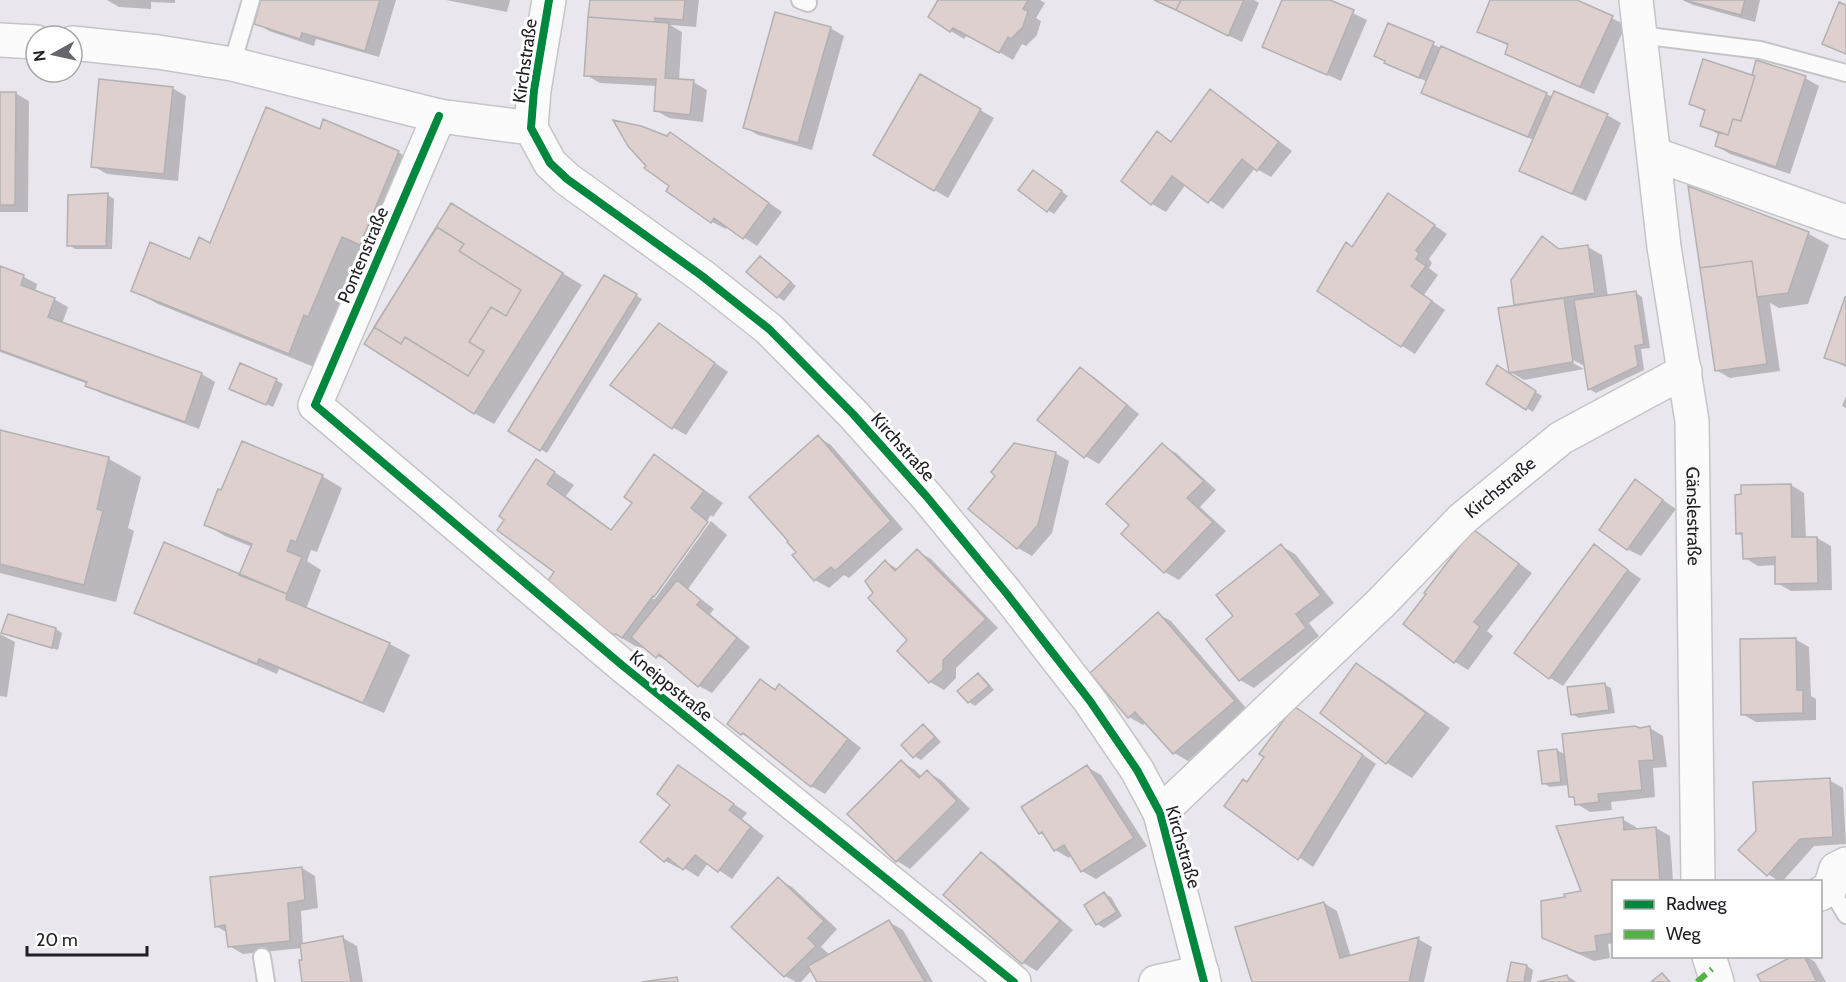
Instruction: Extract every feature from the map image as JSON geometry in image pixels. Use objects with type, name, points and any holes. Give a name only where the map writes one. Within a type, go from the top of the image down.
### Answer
[{"type":"street","name":"Kirchstraße","points":[[549,0],[534,90],[531,128],[550,163],[567,179],[702,276],[769,329],[853,414],[927,496],[1007,594],[1083,692],[1137,770],[1160,813],[1203,977]]},
{"type":"street","name":"Gänslestraße","points":[[1636,0],[1664,247],[1692,421],[1698,880]]},
{"type":"street","points":[[0,40],[24,41]]},
{"type":"street","points":[[84,44],[159,52],[232,64],[439,116],[531,128]]},
{"type":"street","name":"Pontenstraße","points":[[315,405],[439,116]]},
{"type":"street","points":[[1654,154],[1846,222]]},
{"type":"street","name":"Kirchstraße","points":[[1160,813],[1381,603],[1462,519],[1561,438],[1684,371]]},
{"type":"street","name":"Kneippstraße","points":[[315,405],[622,666],[1014,982]]},
{"type":"street","points":[[1156,982],[1203,977]]},
{"type":"lane","points":[[232,64],[251,0]]},
{"type":"lane","points":[[1640,35],[1760,50],[1846,73]]},
{"type":"lane","points":[[262,957],[266,982]]},
{"type":"building","points":[[261,0],[380,0],[365,51],[302,33],[300,39],[254,24]]},
{"type":"building","points":[[590,0],[685,0],[683,20],[655,18],[655,22],[588,17]]},
{"type":"building","points":[[938,0],[1028,0],[1023,9],[1028,11],[1023,27],[1011,39],[1008,37],[999,53],[953,28],[950,32],[928,17]]},
{"type":"building","points":[[1154,0],[1181,0],[1176,10]]},
{"type":"building","points":[[1181,0],[1244,0],[1228,36],[1176,10]]},
{"type":"building","points":[[1282,0],[1330,0],[1354,10],[1327,75],[1262,47]]},
{"type":"building","points":[[1490,0],[1577,0],[1613,16],[1580,87],[1505,54],[1508,44],[1477,32]]},
{"type":"building","points":[[1684,0],[1745,0],[1741,15]]},
{"type":"building","points":[[1839,2],[1846,5],[1846,54],[1822,44]]},
{"type":"building","points":[[775,12],[831,27],[798,143],[743,128]]},
{"type":"building","points":[[588,17],[669,23],[665,78],[694,80],[690,115],[654,111],[656,79],[584,76]]},
{"type":"building","points":[[1388,23],[1434,42],[1419,78],[1384,63],[1385,61],[1374,56]]},
{"type":"building","points":[[1441,46],[1547,93],[1528,137],[1421,93]]},
{"type":"building","points":[[1703,59],[1755,76],[1741,121],[1733,119],[1728,135],[1700,126],[1705,110],[1689,104]]},
{"type":"building","points":[[1756,60],[1806,76],[1776,167],[1715,146],[1719,132],[1728,135],[1733,119],[1741,121],[1755,76],[1752,75]]},
{"type":"building","points":[[920,74],[981,109],[934,191],[873,155]]},
{"type":"building","points":[[99,79],[173,87],[164,174],[91,167]]},
{"type":"building","points":[[1210,89],[1279,142],[1257,171],[1242,159],[1208,203],[1172,176],[1151,205],[1121,181],[1157,131],[1171,142]]},
{"type":"building","points":[[1554,91],[1608,114],[1572,194],[1519,171]]},
{"type":"building","points":[[0,92],[16,92],[15,205],[0,205]]},
{"type":"building","points":[[266,107],[320,129],[323,119],[399,151],[360,245],[342,237],[308,317],[304,315],[289,354],[131,291],[150,242],[190,259],[199,237],[210,243]]},
{"type":"building","points":[[613,120],[641,126],[667,136],[670,132],[769,203],[743,239],[714,218],[711,223],[666,191],[669,186],[644,168],[646,166],[628,146]]},
{"type":"building","points":[[1033,170],[1062,191],[1047,212],[1018,190]]},
{"type":"building","points":[[1688,186],[1809,232],[1788,293],[1757,297],[1752,261],[1700,268]]},
{"type":"building","points":[[108,193],[106,246],[67,246],[68,195]]},
{"type":"building","points":[[1388,193],[1435,225],[1416,250],[1419,254],[1416,259],[1426,266],[1411,286],[1432,301],[1401,347],[1317,291],[1346,242],[1352,247]]},
{"type":"building","points":[[451,203],[563,273],[474,414],[364,344]]},
{"type":"building","points":[[437,227],[464,244],[459,251],[521,290],[506,316],[491,307],[469,342],[484,351],[468,376],[405,337],[401,344],[374,327]]},
{"type":"building","points":[[1542,236],[1559,249],[1588,245],[1595,293],[1514,305],[1511,280]]},
{"type":"building","points":[[760,256],[791,282],[777,298],[746,272]]},
{"type":"building","points":[[1752,261],[1767,364],[1715,371],[1700,268]]},
{"type":"building","points":[[0,266],[24,275],[21,285],[55,298],[48,317],[202,373],[185,422],[85,386],[87,382],[0,350]]},
{"type":"building","points":[[604,275],[637,294],[540,451],[508,431]]},
{"type":"building","points":[[1636,291],[1644,344],[1635,346],[1638,366],[1588,390],[1574,300]]},
{"type":"building","points":[[1846,297],[1846,365],[1824,358]]},
{"type":"building","points":[[1564,298],[1573,362],[1509,373],[1498,308]]},
{"type":"building","points":[[659,323],[715,363],[672,429],[610,385]]},
{"type":"building","points":[[240,363],[277,379],[266,405],[229,389]]},
{"type":"building","points":[[1497,365],[1536,391],[1526,410],[1486,384]]},
{"type":"building","points":[[1080,367],[1127,405],[1084,458],[1037,420]]},
{"type":"building","points":[[0,430],[109,457],[97,509],[103,511],[84,585],[0,564]]},
{"type":"building","points":[[818,435],[891,521],[835,571],[831,567],[814,581],[792,555],[796,552],[788,541],[749,497]]},
{"type":"building","points":[[242,441],[323,475],[296,542],[291,540],[287,551],[302,557],[287,594],[239,575],[252,544],[204,525],[218,489],[221,490]]},
{"type":"building","points":[[1014,443],[1056,452],[1038,525],[1017,549],[968,509],[995,476],[991,472]]},
{"type":"building","points":[[1162,443],[1204,481],[1187,498],[1213,522],[1164,573],[1121,534],[1129,525],[1106,504]]},
{"type":"building","points":[[654,454],[704,491],[691,508],[708,522],[622,638],[614,635],[545,585],[554,572],[497,530],[504,520],[499,516],[536,459],[555,472],[547,484],[611,530],[632,503],[624,497]]},
{"type":"building","points":[[1635,479],[1663,500],[1627,550],[1599,530]]},
{"type":"building","points":[[1791,484],[1792,537],[1817,537],[1818,583],[1775,584],[1775,557],[1743,559],[1742,533],[1736,534],[1735,495],[1741,494],[1741,485]]},
{"type":"building","points":[[1473,529],[1519,564],[1474,622],[1480,627],[1454,663],[1403,624]]},
{"type":"building","points":[[164,542],[287,594],[286,599],[390,643],[363,703],[259,659],[257,664],[134,613]]},
{"type":"building","points":[[1281,544],[1321,595],[1296,614],[1306,628],[1239,681],[1206,639],[1233,616],[1216,595]]},
{"type":"building","points":[[1594,544],[1628,570],[1549,679],[1514,653]]},
{"type":"building","points":[[917,549],[986,619],[943,660],[943,670],[929,683],[897,651],[907,640],[868,598],[873,593],[865,581],[885,560],[895,571]]},
{"type":"building","points":[[677,580],[701,600],[697,605],[737,638],[698,687],[659,654],[656,658],[631,637]]},
{"type":"building","points":[[1158,612],[1235,701],[1173,754],[1135,712],[1128,718],[1090,673]]},
{"type":"building","points":[[8,614],[56,628],[52,648],[1,633]]},
{"type":"building","points":[[1796,638],[1797,690],[1803,690],[1803,713],[1741,715],[1740,639]]},
{"type":"building","points":[[1356,663],[1426,713],[1386,764],[1320,713]]},
{"type":"building","points":[[978,673],[989,686],[968,703],[957,691]]},
{"type":"building","points":[[760,679],[775,690],[779,684],[848,739],[811,787],[743,733],[741,735],[727,724]]},
{"type":"building","points":[[1605,683],[1609,710],[1571,715],[1567,687]]},
{"type":"building","points":[[1294,706],[1363,755],[1298,860],[1224,806],[1243,779],[1247,782],[1264,757],[1259,754]]},
{"type":"building","points":[[923,724],[935,737],[913,758],[901,745]]},
{"type":"building","points":[[1635,726],[1640,728],[1650,726],[1654,760],[1639,761],[1642,790],[1598,794],[1599,802],[1575,805],[1574,797],[1569,797],[1562,734]]},
{"type":"building","points":[[1557,749],[1561,782],[1542,784],[1538,751]]},
{"type":"building","points":[[901,760],[919,778],[927,770],[957,801],[896,862],[847,814]]},
{"type":"building","points":[[678,765],[734,804],[729,810],[751,827],[718,872],[695,855],[683,870],[668,858],[664,862],[640,842],[670,805],[657,794]]},
{"type":"building","points":[[1087,765],[1134,838],[1081,872],[1064,845],[1054,851],[1042,832],[1039,834],[1021,807]]},
{"type":"building","points":[[1830,778],[1833,837],[1800,839],[1767,876],[1738,850],[1756,831],[1753,782]]},
{"type":"building","points":[[1623,817],[1624,830],[1656,827],[1660,880],[1612,880],[1612,933],[1595,936],[1597,951],[1579,953],[1542,938],[1541,901],[1565,897],[1564,894],[1581,891],[1556,826]]},
{"type":"building","points":[[981,852],[1060,921],[1022,964],[943,895]]},
{"type":"building","points":[[302,867],[305,900],[288,903],[290,941],[228,947],[225,925],[215,927],[210,877]]},
{"type":"building","points":[[778,877],[824,921],[808,938],[816,946],[784,977],[731,927]]},
{"type":"building","points":[[1104,892],[1117,912],[1096,925],[1084,905]]},
{"type":"building","points":[[1324,902],[1340,958],[1419,937],[1409,982],[1252,982],[1235,927]]},
{"type":"building","points":[[889,920],[925,982],[817,982],[808,966]]},
{"type":"building","points":[[343,936],[351,982],[302,982],[299,960],[302,960],[300,944]]},
{"type":"building","points":[[1789,958],[1805,958],[1817,982],[1761,982],[1757,975]]},
{"type":"building","points":[[1511,962],[1527,965],[1524,982],[1507,982]]},
{"type":"building","points":[[1662,973],[1670,982],[1651,982]]},
{"type":"building","points":[[1567,975],[1570,982],[1537,982]]},
{"type":"building","points":[[677,977],[678,982],[642,982]]},
{"type":"marked path","points":[[1697,982],[1712,969]]},
{"type":"cycle path","points":[[549,0],[534,90],[531,128],[550,163],[567,179],[702,276],[769,329],[853,414],[927,497],[1007,594],[1090,701],[1137,770],[1160,813],[1204,982]]},
{"type":"cycle path","points":[[439,116],[315,405],[623,666],[1014,982]]}]
